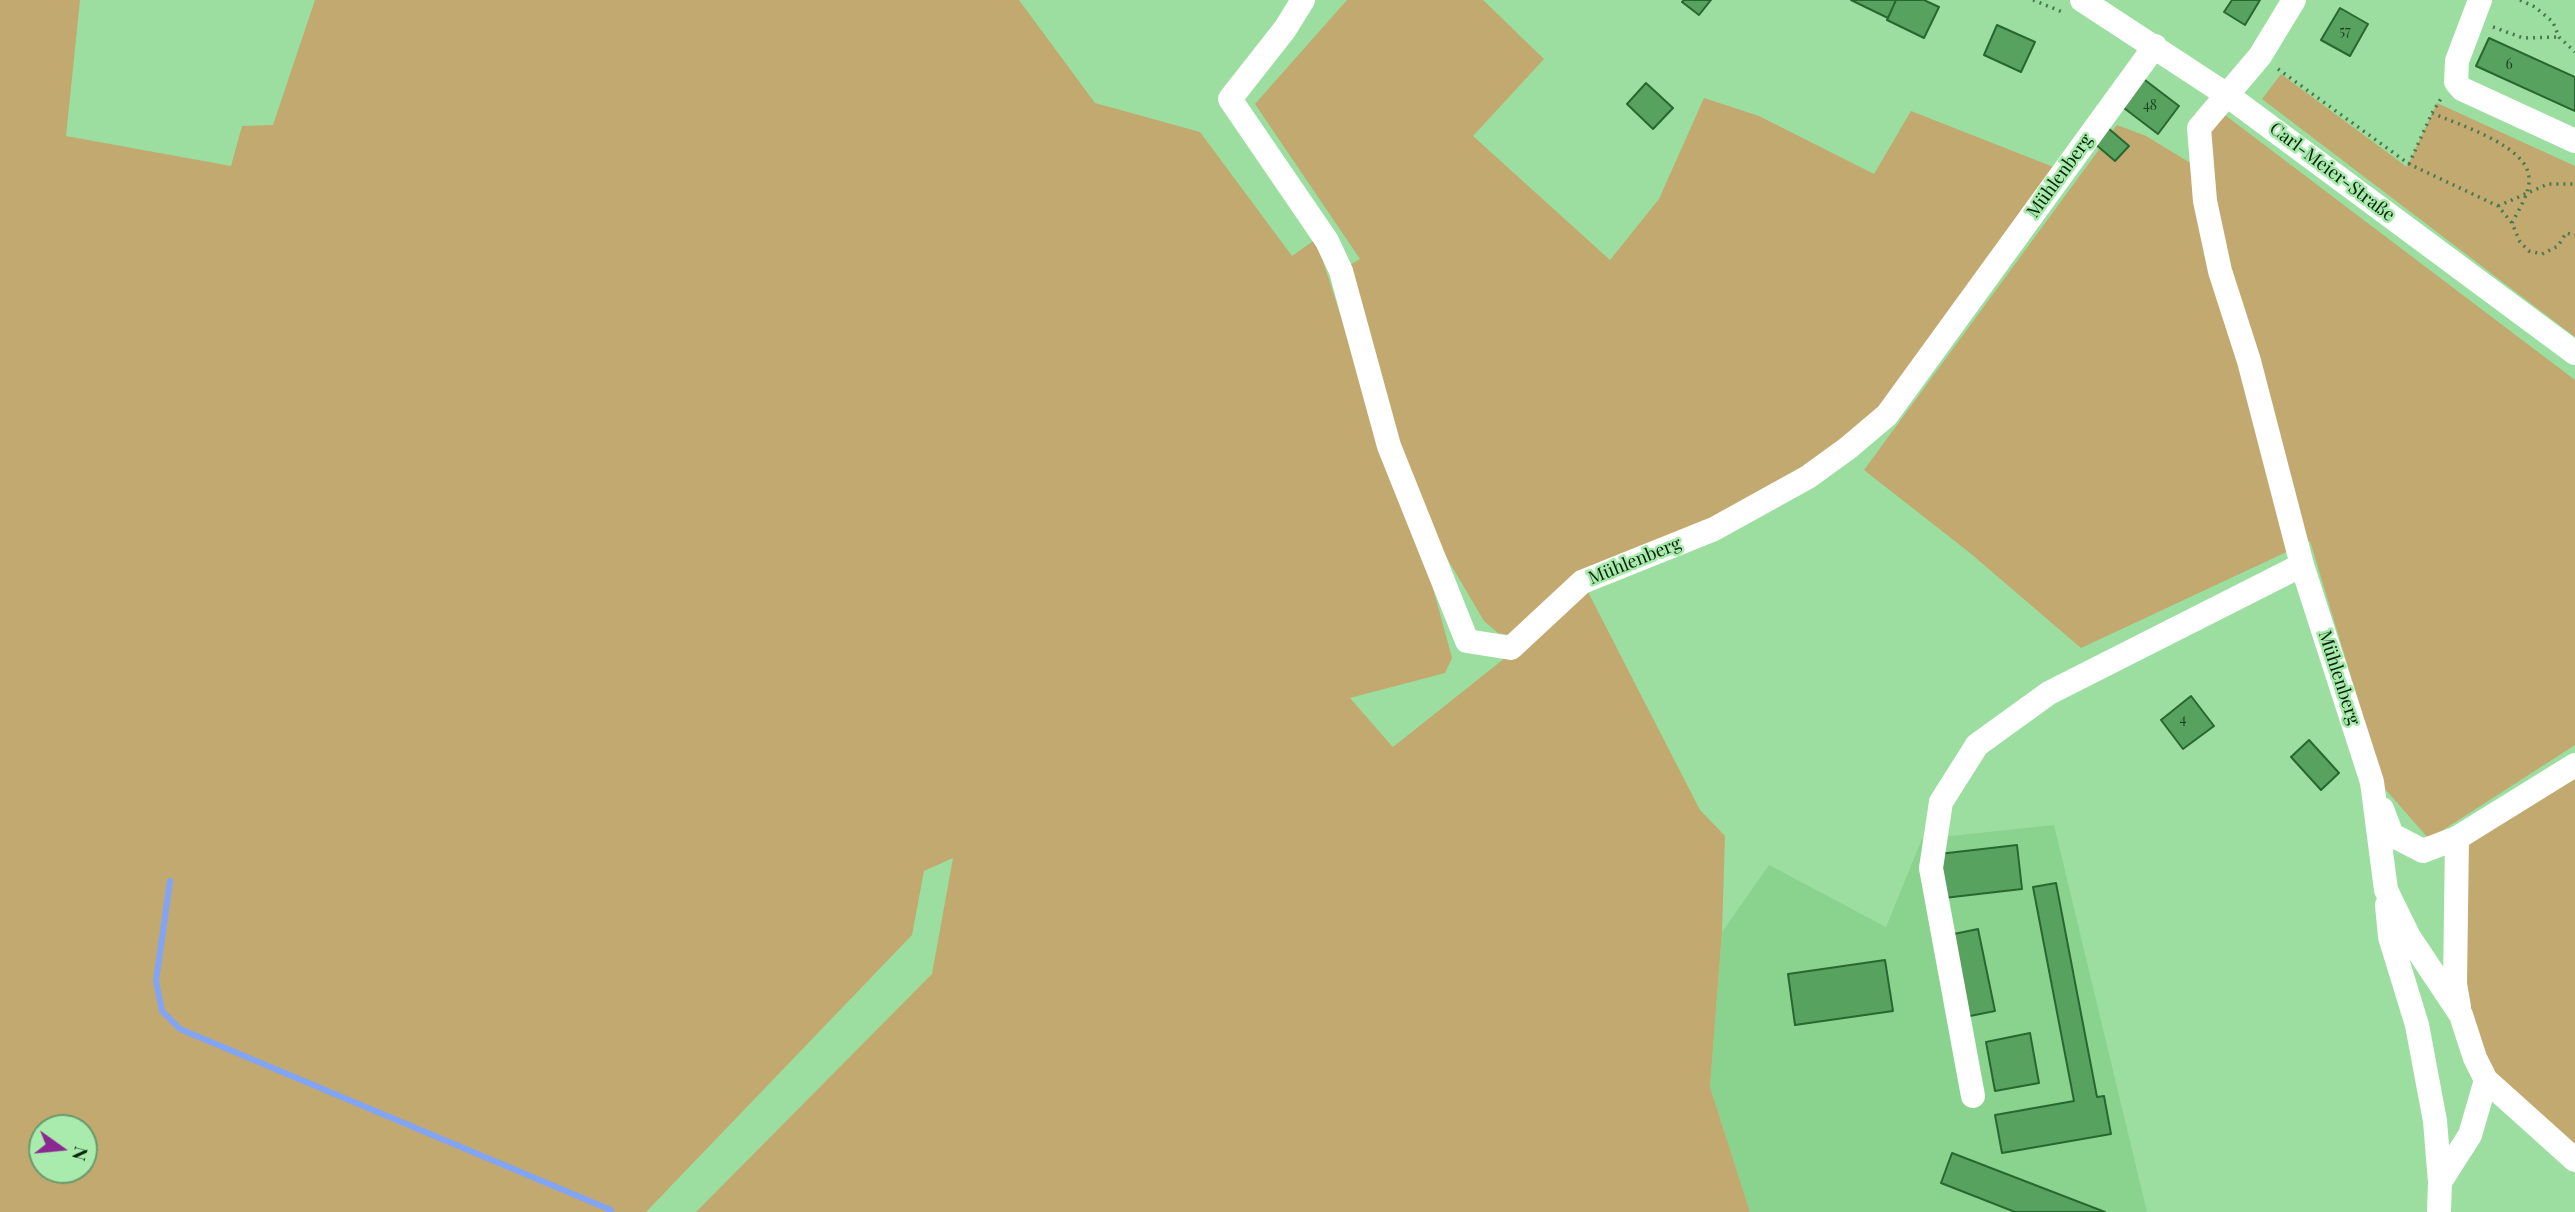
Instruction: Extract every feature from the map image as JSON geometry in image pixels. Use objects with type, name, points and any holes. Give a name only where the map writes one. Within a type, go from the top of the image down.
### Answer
[{"type":"street","name":"Mühlenberg","points":[[1303,0],[1285,29],[1230,99],[1327,241],[1341,271],[1389,446],[1467,641],[1511,648],[1582,582],[1714,529],[1808,477],[1887,415],[2155,46]]},
{"type":"street","name":"Carl-Meier-Straße","points":[[2082,0],[2227,95],[2575,353]]},
{"type":"street","name":"Mühlenberg","points":[[2294,0],[2260,56],[2199,128],[2205,201],[2220,271],[2249,361],[2302,565],[2372,782],[2392,835],[2423,851]]},
{"type":"street","points":[[2480,0],[2457,61],[2456,82],[2462,89],[2575,141]]},
{"type":"street","points":[[1973,1096],[1931,868],[1941,802],[1948,790],[1977,745],[2049,693],[2302,565]]},
{"type":"street","points":[[2385,881],[2400,858],[2457,838],[2575,765]]},
{"type":"street","name":"Mühlenberg","points":[[2372,782],[2390,937],[2417,1025],[2435,1121],[2440,1182],[2439,1212]]},
{"type":"street","points":[[2457,838],[2455,984],[2461,1015]]},
{"type":"street","name":"Mühlenberg","points":[[2385,881],[2409,937],[2461,1015],[2475,1058],[2486,1080],[2575,1160]]},
{"type":"street","points":[[2440,1182],[2470,1135],[2486,1080]]},
{"type":"path","points":[[2520,0],[2535,7],[2553,22],[2559,37],[2575,52]]},
{"type":"path","points":[[2489,26],[2523,38],[2559,37]]},
{"type":"path","points":[[2283,72],[2409,164],[2498,206],[2512,223],[2520,242],[2529,251],[2542,254],[2558,246],[2566,233],[2575,235]]},
{"type":"path","points":[[2409,164],[2432,113],[2511,149],[2524,162],[2530,179],[2512,223]]},
{"type":"path","points":[[2498,206],[2548,184],[2575,184]]},
{"type":"shaded area","points":[[0,0],[80,0],[66,136],[231,166],[242,126],[273,125],[315,0],[1019,0],[1095,103],[1200,132],[1292,256],[1316,239],[1368,401],[1430,577],[1452,658],[1445,673],[1350,698],[1393,747],[1588,592],[1700,810],[1725,836],[1722,932],[1710,1087],[1750,1212],[696,1212],[932,974],[953,858],[924,871],[912,935],[646,1212],[0,1212]]},
{"type":"shaded area","points":[[1347,0],[1483,0],[1544,59],[1473,136],[1610,260],[1659,199],[1704,98],[1759,116],[1874,174],[1911,111],[2056,168],[1882,410],[1824,458],[1510,635],[1498,633],[1484,621],[1424,519],[1394,439],[1348,266],[1360,259],[1255,104]]},
{"type":"shaded area","points":[[2281,74],[2407,167],[2437,103],[2575,166],[2575,337],[2262,99]]},
{"type":"shaded area","points":[[2217,109],[2575,380],[2575,745],[2429,839],[2385,789],[2310,541],[2081,648],[1970,553],[1864,470],[2117,125],[2146,136],[2192,164]]},
{"type":"shaded area","points":[[2575,774],[2575,1148],[2493,1074],[2469,1013],[2465,980],[2467,850],[2473,839]]},
{"type":"shaded area","points":[[2054,825],[2147,1212],[1750,1212],[1710,1087],[1722,932],[1769,865],[1886,927],[1922,839]]},
{"type":"building","points":[[1711,0],[1699,15],[1682,2]]},
{"type":"building","points":[[1851,0],[1896,0],[1888,18]]},
{"type":"building","points":[[1896,0],[1924,0],[1939,7],[1924,38],[1887,20]]},
{"type":"building","points":[[2232,0],[2260,0],[2245,25],[2224,12]]},
{"type":"building","points":[[2340,8],[2368,24],[2350,56],[2321,40]]},
{"type":"building","points":[[1997,25],[2035,42],[2021,72],[1984,55]]},
{"type":"building","points":[[2489,38],[2575,77],[2575,111],[2476,66]]},
{"type":"building","points":[[2141,77],[2179,106],[2158,134],[2120,105]]},
{"type":"building","points":[[1646,83],[1673,108],[1653,129],[1627,104]]},
{"type":"building","points":[[2108,128],[2129,146],[2115,161],[2094,143]]},
{"type":"building","points":[[2191,696],[2214,726],[2183,749],[2161,720]]},
{"type":"building","points":[[2309,740],[2339,773],[2321,790],[2291,757]]},
{"type":"building","points":[[2017,845],[2022,889],[1944,898],[1939,854]]},
{"type":"building","points":[[2056,883],[2097,1097],[2104,1096],[2111,1134],[2002,1153],[1995,1115],[2074,1101],[2033,887]]},
{"type":"building","points":[[1978,929],[1995,1011],[1965,1017],[1949,935]]},
{"type":"building","points":[[1885,960],[1893,1011],[1795,1025],[1788,974]]},
{"type":"building","points":[[2030,1033],[2039,1083],[1995,1091],[1986,1042]]},
{"type":"building","points":[[1952,1153],[2105,1212],[2015,1212],[1941,1183]]},
{"type":"waterway","points":[[170,881],[156,981],[162,1011],[180,1029],[611,1210]]}]
